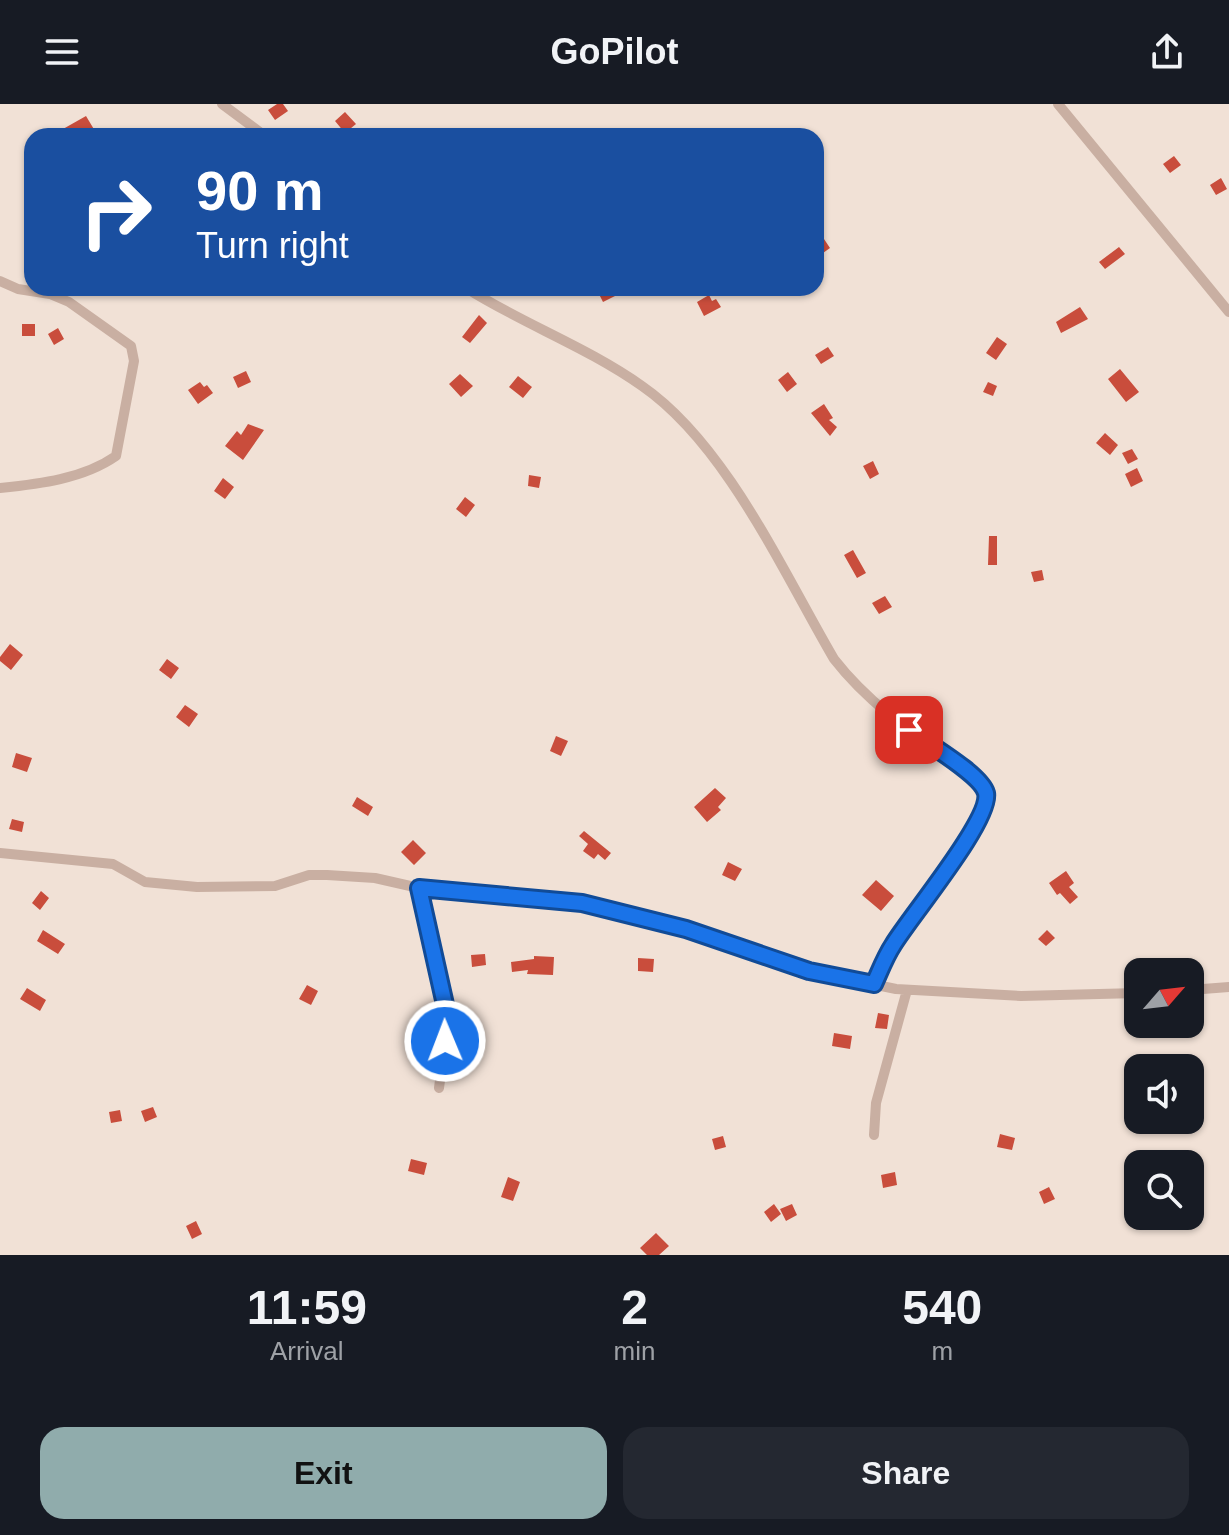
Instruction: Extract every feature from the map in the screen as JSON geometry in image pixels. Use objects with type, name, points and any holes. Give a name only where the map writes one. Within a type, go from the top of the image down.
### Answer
[{"type":"street","points":[[222,104],[254,128]]},
{"type":"street","points":[[1058,104],[1229,312]]},
{"type":"street","points":[[0,281],[24,290]]},
{"type":"street","points":[[0,488],[40,484],[100,467],[116,456],[134,361],[131,346],[69,302],[55,296]]},
{"type":"street","points":[[479,296],[602,361],[668,406],[700,440],[727,476],[834,659],[849,678],[869,700],[974,777],[985,789],[986,804],[982,813],[891,946],[874,984]]},
{"type":"street","points":[[0,853],[113,864],[145,882],[197,887],[275,886],[309,875],[327,875],[375,878],[419,888],[582,903],[686,929],[809,971],[907,990],[1021,996],[1124,993]]},
{"type":"street","points":[[419,888],[448,1018],[439,1088]]},
{"type":"street","points":[[1204,989],[1229,987]]},
{"type":"street","points":[[874,1135],[876,1103],[907,990]]},
{"type":"building","points":[[283,104],[288,111],[275,120],[268,110]]},
{"type":"building","points":[[345,112],[356,124],[351,128],[341,128],[335,121]]},
{"type":"building","points":[[86,116],[93,128],[65,128]]},
{"type":"building","points":[[1174,156],[1181,165],[1170,173],[1163,164]]},
{"type":"building","points":[[1221,178],[1227,189],[1216,195],[1210,185]]},
{"type":"building","points":[[1119,247],[1125,254],[1105,269],[1099,262]]},
{"type":"building","points":[[600,296],[615,296],[603,302]]},
{"type":"building","points":[[710,296],[721,307],[704,316],[697,302]]},
{"type":"building","points":[[1080,307],[1088,319],[1061,333],[1056,322]]},
{"type":"building","points":[[479,315],[487,323],[470,343],[462,337]]},
{"type":"building","points":[[22,324],[35,324],[35,336],[22,336]]},
{"type":"building","points":[[58,328],[64,339],[54,345],[48,334]]},
{"type":"building","points":[[997,337],[1007,344],[996,360],[986,353]]},
{"type":"building","points":[[828,347],[834,356],[821,364],[815,355]]},
{"type":"building","points":[[1120,369],[1139,392],[1126,402],[1108,379]]},
{"type":"building","points":[[246,371],[251,382],[238,388],[233,377]]},
{"type":"building","points":[[788,372],[797,384],[787,392],[778,380]]},
{"type":"building","points":[[460,374],[473,386],[461,397],[449,384]]},
{"type":"building","points":[[518,376],[532,387],[523,398],[509,387]]},
{"type":"building","points":[[200,382],[213,393],[198,404],[188,390]]},
{"type":"building","points":[[988,382],[997,386],[993,396],[983,392]]},
{"type":"building","points":[[824,404],[833,418],[829,420],[837,427],[830,436],[811,413]]},
{"type":"building","points":[[248,424],[264,430],[243,460],[225,446],[237,431],[241,435]]},
{"type":"building","points":[[1105,433],[1118,445],[1110,455],[1096,443]]},
{"type":"building","points":[[1132,449],[1138,459],[1128,464],[1122,453]]},
{"type":"building","points":[[873,461],[879,474],[870,479],[863,466]]},
{"type":"building","points":[[1137,468],[1143,481],[1131,487],[1125,474]]},
{"type":"building","points":[[529,475],[541,477],[539,488],[528,486]]},
{"type":"building","points":[[223,478],[234,487],[225,499],[214,491]]},
{"type":"building","points":[[465,497],[475,505],[466,517],[456,509]]},
{"type":"building","points":[[989,536],[997,536],[997,565],[988,565]]},
{"type":"building","points":[[853,550],[866,573],[857,578],[844,555]]},
{"type":"building","points":[[1042,570],[1044,580],[1034,582],[1031,572]]},
{"type":"building","points":[[885,596],[892,607],[879,614],[872,603]]},
{"type":"building","points":[[10,644],[23,655],[11,670],[0,661]]},
{"type":"building","points":[[167,659],[179,668],[171,679],[159,670]]},
{"type":"building","points":[[185,705],[198,714],[189,727],[176,717]]},
{"type":"building","points":[[556,736],[568,741],[561,756],[550,751]]},
{"type":"building","points":[[16,753],[32,758],[27,772],[12,767]]},
{"type":"building","points":[[715,788],[726,798],[718,807],[721,810],[707,822],[694,807]]},
{"type":"building","points":[[357,797],[373,807],[368,816],[352,806]]},
{"type":"building","points":[[12,819],[24,822],[22,832],[9,829]]},
{"type":"building","points":[[584,831],[611,853],[605,860],[598,854],[594,859],[583,851],[588,844],[579,836]]},
{"type":"building","points":[[413,840],[426,853],[414,865],[401,852]]},
{"type":"building","points":[[728,862],[742,869],[735,881],[722,875]]},
{"type":"building","points":[[1066,871],[1074,883],[1069,887],[1078,897],[1070,904],[1060,893],[1057,895],[1049,883]]},
{"type":"building","points":[[876,880],[894,896],[881,911],[862,895]]},
{"type":"building","points":[[41,891],[49,898],[40,910],[32,903]]},
{"type":"building","points":[[43,930],[65,944],[58,954],[37,941]]},
{"type":"building","points":[[1047,930],[1055,938],[1046,946],[1038,939]]},
{"type":"building","points":[[485,954],[486,965],[472,967],[471,955]]},
{"type":"building","points":[[534,956],[554,957],[553,975],[527,974],[528,970],[512,972],[511,962],[534,959]]},
{"type":"building","points":[[638,958],[654,959],[653,972],[638,971]]},
{"type":"building","points":[[307,985],[318,991],[311,1005],[299,999]]},
{"type":"building","points":[[27,988],[46,1000],[40,1011],[20,999]]},
{"type":"building","points":[[878,1013],[889,1015],[887,1029],[875,1028]]},
{"type":"building","points":[[834,1033],[852,1036],[850,1049],[832,1046]]},
{"type":"building","points":[[153,1107],[157,1117],[145,1122],[141,1111]]},
{"type":"building","points":[[120,1110],[122,1121],[111,1123],[109,1112]]},
{"type":"building","points":[[1000,1134],[1015,1138],[1012,1150],[997,1147]]},
{"type":"building","points":[[723,1136],[726,1147],[715,1150],[712,1139]]},
{"type":"building","points":[[411,1159],[427,1163],[424,1175],[408,1171]]},
{"type":"building","points":[[895,1172],[897,1185],[883,1188],[881,1175]]},
{"type":"building","points":[[508,1177],[520,1182],[513,1201],[501,1197]]},
{"type":"building","points":[[1049,1187],[1055,1199],[1044,1204],[1039,1192]]},
{"type":"building","points":[[774,1204],[781,1214],[771,1222],[764,1212]]},
{"type":"building","points":[[792,1204],[797,1215],[786,1221],[780,1209]]},
{"type":"building","points":[[196,1221],[202,1234],[192,1239],[186,1226]]},
{"type":"building","points":[[656,1233],[669,1246],[659,1255],[647,1255],[640,1248]]},
{"type":"route","points":[[445,1041],[448,1018],[419,888],[582,903],[686,929],[809,971],[874,984],[891,946],[965,842],[986,804],[985,789],[974,777],[909,730]]}]
